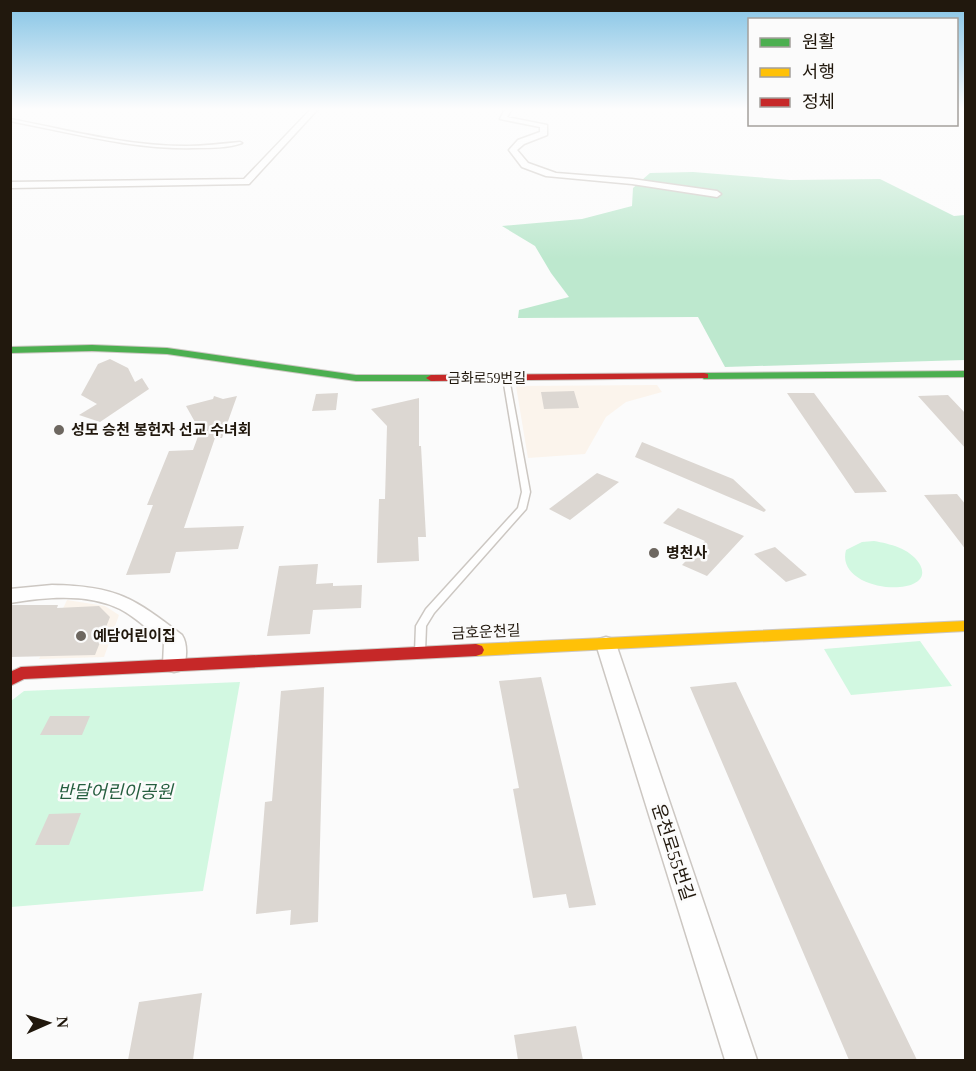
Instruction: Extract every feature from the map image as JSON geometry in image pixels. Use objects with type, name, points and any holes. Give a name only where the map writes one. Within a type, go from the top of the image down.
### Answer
[{"type":"street","points":[[10,185],[246,182],[268,159]]},
{"type":"street","points":[[517,159],[535,170],[559,176],[629,181],[717,194]]},
{"type":"street","name":"금화로59번길","points":[[10,350],[92,348],[166,351],[356,378],[966,374]]},
{"type":"street","points":[[10,596],[58,592],[87,594],[123,602],[175,640],[174,664]]},
{"type":"street","name":"금호운천길","points":[[10,680],[21,673],[174,664],[966,626]]},
{"type":"street","name":"운천로55번길","points":[[606,644],[741,1060]]},
{"type":"lane","points":[[420,652],[422,626],[430,611],[522,509],[526,492],[506,378]]},
{"type":"shaded area","points":[[657,385],[662,392],[626,402],[606,417],[585,454],[528,458],[516,386]]},
{"type":"shaded area","name":"예담어린이집","points":[[67,600],[105,606],[119,615],[104,657],[39,659]]},
{"type":"green space","points":[[693,172],[790,180],[880,179],[954,216],[965,215],[965,360],[725,367],[698,317],[518,318],[519,310],[569,297],[535,246],[502,226],[582,219],[632,206],[633,188],[650,173]]},
{"type":"green space","points":[[874,541],[899,548],[915,558],[922,575],[916,583],[903,587],[887,587],[870,583],[856,576],[847,565],[846,550],[862,542]]},
{"type":"green space","points":[[920,641],[952,686],[851,695],[824,649]]},
{"type":"green space","name":"반달어린이공원","points":[[240,682],[203,891],[11,907],[11,701],[24,691]]},
{"type":"building","points":[[110,359],[128,368],[135,382],[142,378],[149,389],[100,422],[79,415],[97,404],[81,395],[98,364]]},
{"type":"building","points":[[574,391],[579,408],[544,409],[541,392]]},
{"type":"building","points":[[338,393],[336,410],[312,411],[316,394]]},
{"type":"building","points":[[787,393],[814,393],[887,492],[855,493]]},
{"type":"building","points":[[948,395],[966,414],[966,449],[918,396]]},
{"type":"building","points":[[214,396],[223,399],[237,396],[222,438],[215,438],[184,528],[244,526],[238,549],[176,552],[170,573],[126,575],[153,505],[147,505],[169,451],[193,450],[200,431],[186,406],[213,399]]},
{"type":"building","points":[[419,398],[419,446],[421,446],[426,537],[418,537],[419,561],[377,563],[379,499],[385,499],[387,426],[371,409]]},
{"type":"building","points":[[642,442],[733,479],[766,510],[764,512],[635,457]]},
{"type":"building","points":[[597,473],[619,482],[570,520],[549,509]]},
{"type":"building","points":[[957,494],[966,505],[966,550],[924,495]]},
{"type":"building","points":[[678,508],[744,536],[707,576],[682,565],[705,541],[663,523]]},
{"type":"building","points":[[775,547],[807,575],[786,582],[754,554]]},
{"type":"building","points":[[318,564],[316,584],[362,585],[361,608],[313,610],[310,634],[267,636],[279,566]]},
{"type":"building","points":[[10,605],[58,605],[57,608],[99,606],[110,617],[95,655],[10,657]]},
{"type":"building","points":[[541,677],[596,905],[569,908],[566,894],[533,898],[513,789],[519,788],[499,681]]},
{"type":"building","points":[[736,682],[917,1060],[849,1060],[690,687]]},
{"type":"building","points":[[324,687],[318,922],[290,925],[291,910],[256,914],[265,802],[272,801],[281,691]]},
{"type":"building","points":[[50,716],[90,716],[82,735],[40,735]]},
{"type":"building","points":[[81,813],[69,845],[35,845],[49,814]]},
{"type":"building","points":[[202,993],[193,1060],[128,1060],[139,1002]]},
{"type":"building","points":[[576,1026],[583,1060],[518,1060],[514,1035]]},
{"type":"traffic: fast","points":[[10,350],[92,348],[167,351],[356,378],[431,378]]},
{"type":"traffic: fast","points":[[704,376],[966,374]]},
{"type":"traffic: slow","points":[[476,650],[966,626]]},
{"type":"traffic: jam","points":[[431,378],[704,376]]},
{"type":"traffic: jam","points":[[10,680],[21,673],[476,650]]},
{"type":"place","name":"성모 승천 봉헌자 선교 수녀회","points":[[59,430]]},
{"type":"place","name":"병천사","points":[[654,553]]},
{"type":"place","name":"예담어린이집","points":[[81,636]]}]
